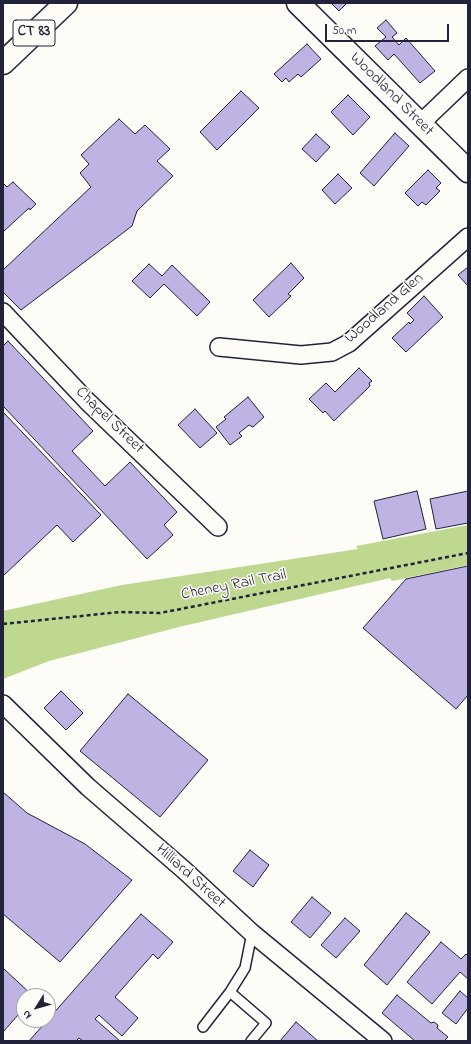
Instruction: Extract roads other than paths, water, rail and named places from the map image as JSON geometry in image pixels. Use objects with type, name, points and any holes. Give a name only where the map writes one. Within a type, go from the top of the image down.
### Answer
[{"type":"street","name":"CT 83","points":[[3,63],[66,3]]},
{"type":"street","name":"Woodland Street","points":[[298,3],[468,171]]},
{"type":"street","points":[[420,124],[468,78]]},
{"type":"street","name":"Woodland Glen","points":[[220,347],[301,355],[332,352],[349,343],[468,236]]},
{"type":"street","name":"Chapel Street","points":[[3,312],[87,402],[218,527]]},
{"type":"street","name":"Hilliard Street","points":[[3,704],[88,787],[184,870],[252,933],[383,1041]]},
{"type":"lane","points":[[203,1027],[230,992],[245,968],[252,933]]},
{"type":"lane","points":[[230,992],[266,1023],[252,1041]]}]
